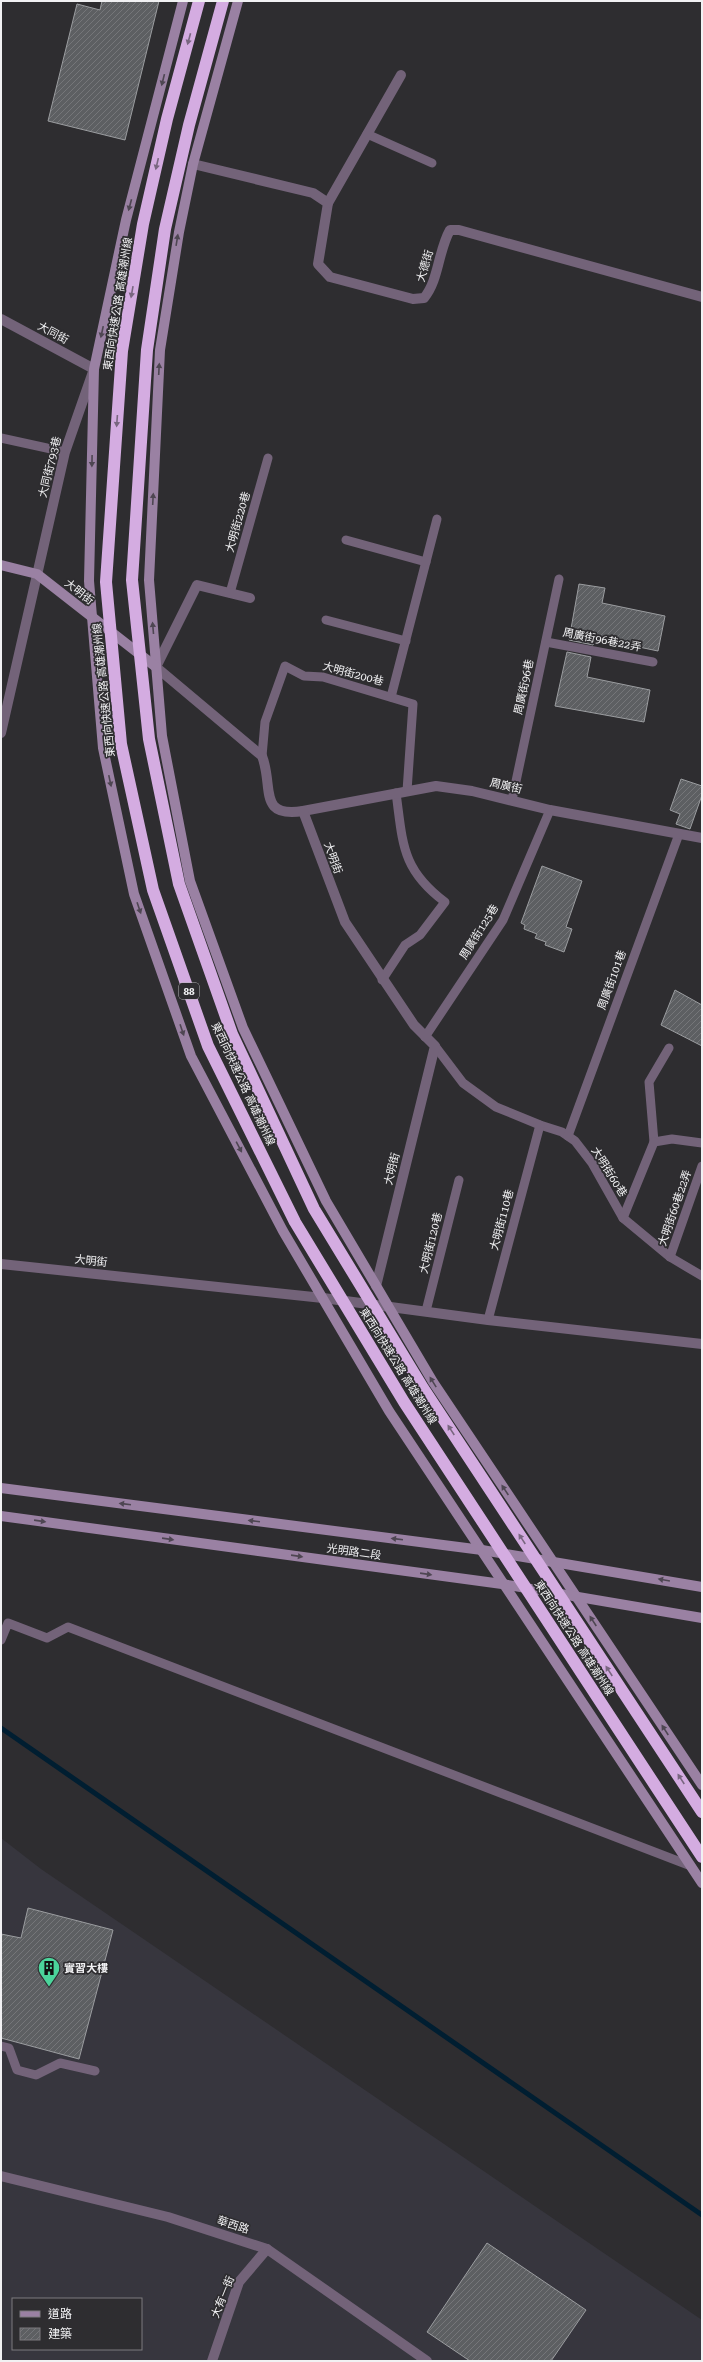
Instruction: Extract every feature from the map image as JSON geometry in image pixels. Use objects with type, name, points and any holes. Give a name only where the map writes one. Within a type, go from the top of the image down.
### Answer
[{"type":"highway","name":"東西向快速公路 高雄潮州線","points":[[199,1],[167,119],[145,216],[123,344],[106,582],[121,744],[153,890],[208,1046],[295,1222],[404,1402],[702,1857]]},
{"type":"highway","name":"東西向快速公路 高雄潮州線","points":[[223,1],[189,125],[165,229],[147,350],[132,580],[149,739],[179,884],[232,1034],[314,1209],[423,1388],[702,1812]]},
{"type":"main road","points":[[183,1],[126,220],[94,369],[89,581],[103,748],[134,894],[191,1056],[283,1231],[390,1411],[482,1550],[502,1584],[702,1883]]},
{"type":"main road","points":[[238,1],[193,164],[179,232],[160,350],[148,580],[162,736],[190,881],[243,1028],[326,1201],[432,1382],[578,1598],[702,1786]]},
{"type":"main road","name":"大明街","points":[[1,564],[37,574],[156,667]]},
{"type":"main road","name":"光明路二段","points":[[1,1488],[482,1550],[702,1587]]},
{"type":"main road","name":"光明路二段","points":[[1,1516],[502,1584],[702,1618]]},
{"type":"main road","points":[[691,1866],[702,1871]]},
{"type":"street","points":[[193,164],[313,193],[328,203],[401,75]]},
{"type":"street","name":"大德街","points":[[328,203],[318,264],[322,271],[330,277],[413,299],[424,298],[430,290],[445,238],[450,230],[459,230],[702,297]]},
{"type":"street","name":"大同街","points":[[1,319],[94,369]]},
{"type":"street","name":"大同街793巷","points":[[1,733],[65,452],[94,369]]},
{"type":"street","points":[[156,667],[197,585],[250,598]]},
{"type":"street","name":"大明街","points":[[156,667],[262,756]]},
{"type":"street","points":[[262,756],[267,770],[270,802],[276,810],[286,813],[303,811]]},
{"type":"street","name":"周廣街","points":[[303,811],[436,786],[472,791],[550,810],[702,838]]},
{"type":"street","name":"大明街","points":[[303,811],[345,922],[382,980],[414,1025],[435,1046],[376,1286]]},
{"type":"street","name":"大明街","points":[[1,1264],[323,1298],[488,1320],[702,1344]]},
{"type":"street","name":"華西路","points":[[1,2176],[168,2217],[267,2249],[427,2361]]},
{"type":"street","name":"大有一街","points":[[212,2361],[239,2282],[267,2249]]},
{"type":"lane","points":[[367,134],[432,163]]},
{"type":"lane","points":[[1,438],[65,452]]},
{"type":"lane","name":"大明街220巷","points":[[230,593],[268,458]]},
{"type":"lane","name":"大明街200巷","points":[[391,697],[438,518]]},
{"type":"lane","points":[[346,540],[426,562]]},
{"type":"lane","name":"周廣街96巷","points":[[512,800],[559,579]]},
{"type":"lane","points":[[326,620],[406,641]]},
{"type":"lane","name":"周廣街96巷22弄","points":[[546,642],[653,662]]},
{"type":"lane","name":"大明街200巷","points":[[262,756],[266,722],[285,666],[304,676],[323,677],[413,704],[407,791]]},
{"type":"lane","points":[[382,980],[405,945],[420,935],[445,902],[429,890],[415,874],[404,848],[396,793]]},
{"type":"lane","name":"周廣街125巷","points":[[425,1037],[503,920],[550,810]]},
{"type":"lane","name":"周廣街101巷","points":[[568,1136],[679,834]]},
{"type":"lane","name":"大明街60巷","points":[[435,1046],[462,1083],[496,1107],[540,1125],[562,1132],[568,1136],[592,1164],[623,1218],[670,1257],[702,1276]]},
{"type":"lane","points":[[623,1218],[654,1142],[649,1082],[669,1048]]},
{"type":"lane","name":"大明街110巷","points":[[488,1320],[540,1125]]},
{"type":"lane","points":[[654,1142],[672,1139],[702,1143]]},
{"type":"lane","name":"大明街60巷22弄","points":[[670,1257],[702,1166]]},
{"type":"lane","name":"大明街120巷","points":[[426,1311],[459,1180]]},
{"type":"lane","points":[[1,1640],[8,1623],[47,1638],[68,1627],[691,1866]]},
{"type":"lane","points":[[1,2046],[10,2048],[17,2070],[36,2075],[60,2063],[95,2072]]},
{"type":"shaded area","points":[[1,1838],[41,1869],[702,2320],[702,2361],[1,2361]]},
{"type":"building","points":[[102,1],[159,1],[125,140],[48,121],[77,4],[100,10]]},
{"type":"building","points":[[579,584],[605,588],[602,603],[665,616],[658,651],[596,638],[593,645],[569,640]]},
{"type":"building","points":[[567,652],[591,657],[587,677],[650,690],[644,722],[555,706]]},
{"type":"building","points":[[681,779],[702,786],[702,795],[690,829],[676,824],[680,814],[670,810]]},
{"type":"building","points":[[542,866],[582,881],[566,927],[572,929],[564,952],[545,945],[546,942],[535,938],[537,934],[524,929],[525,925],[521,923]]},
{"type":"building","points":[[675,990],[702,1005],[702,1046],[661,1025]]},
{"type":"building","name":"實習大樓","points":[[28,1908],[113,1930],[79,2059],[1,2038],[1,1934],[21,1938]]},
{"type":"building","points":[[487,2243],[586,2310],[551,2361],[470,2361],[427,2332]]},
{"type":"waterway","points":[[1,1728],[702,2215]]},
{"type":"place","name":"實習大樓","points":[[49,1988]]}]
